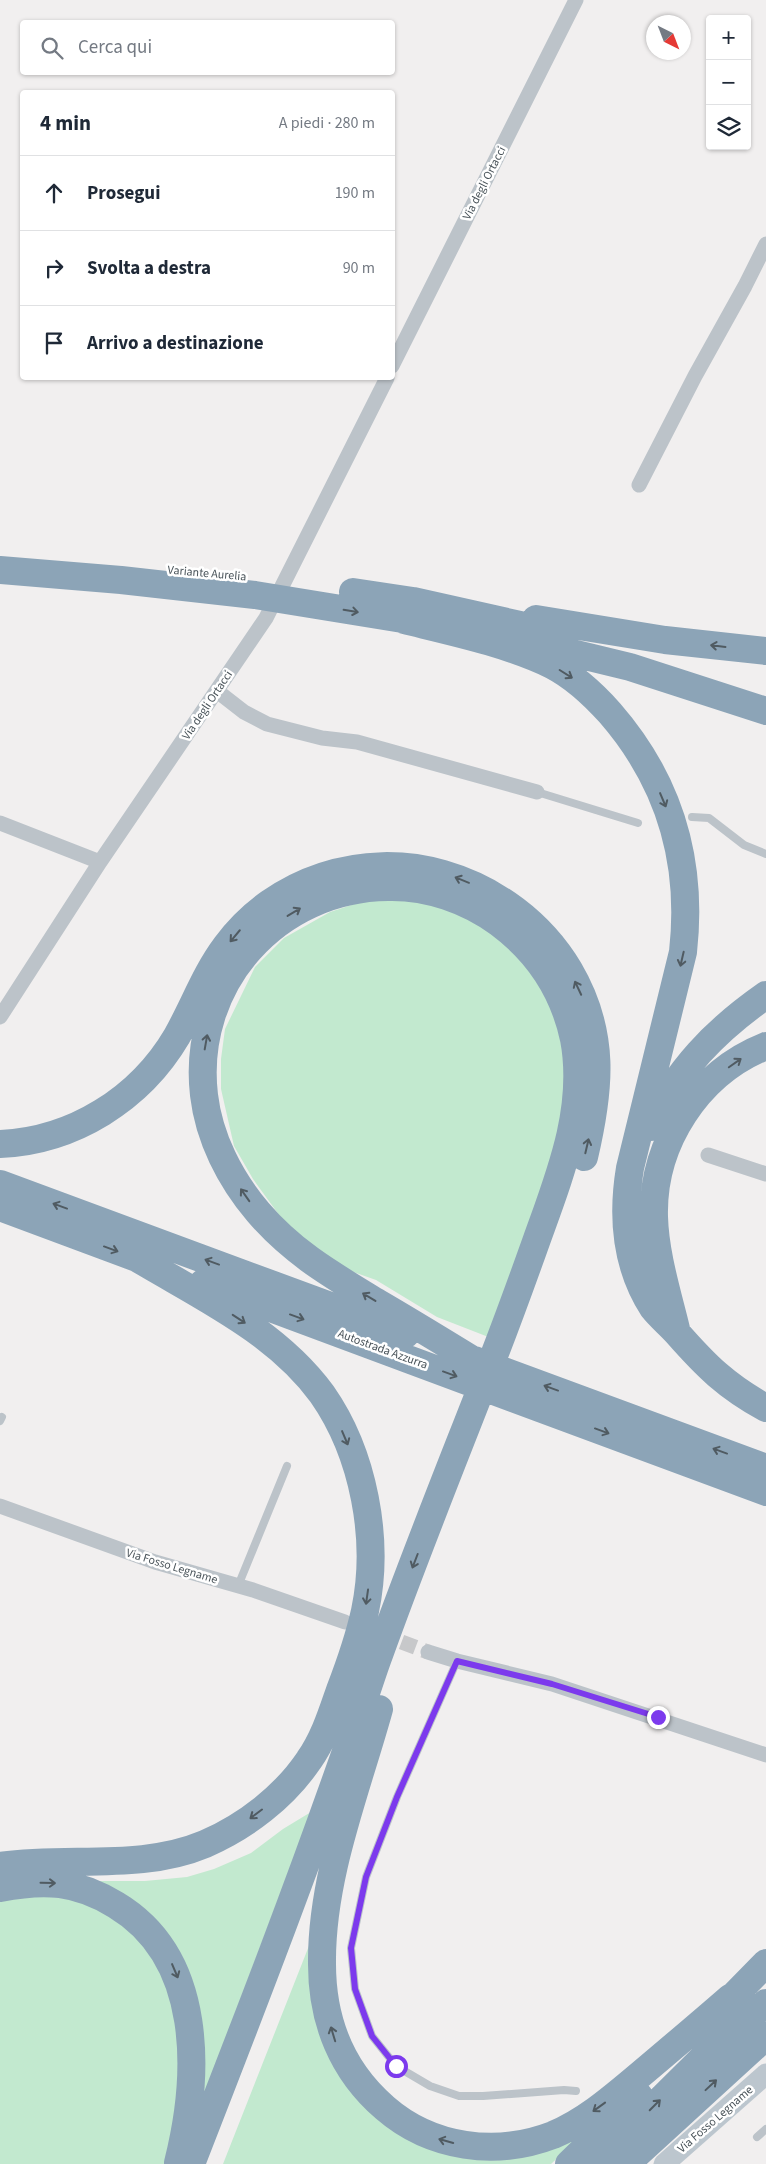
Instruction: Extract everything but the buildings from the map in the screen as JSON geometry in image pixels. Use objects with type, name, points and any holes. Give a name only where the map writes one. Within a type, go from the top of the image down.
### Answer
[{"type":"highway","name":"Variante Aurelia","points":[[0,554],[279,580],[310,595]]},
{"type":"highway","name":"Variante Aurelia","points":[[0,570],[121,580],[255,595],[310,595],[408,610]]},
{"type":"highway","points":[[408,610],[445,602],[643,637],[766,651]]},
{"type":"highway","points":[[408,610],[611,646],[766,693]]},
{"type":"highway","points":[[408,610],[462,629],[575,653],[694,687],[766,711]]},
{"type":"highway","points":[[408,610],[480,640],[538,660],[568,674],[595,696],[632,741],[647,766],[668,812],[678,845],[687,903],[683,952],[681,1083],[692,1101],[676,1126],[662,1160],[656,1188],[655,1234],[676,1333]]},
{"type":"highway","points":[[0,1144],[35,1140],[58,1134],[91,1119],[130,1093],[151,1073],[169,1049],[208,974],[226,946],[257,912],[285,893],[326,875],[373,866],[406,866],[456,878],[490,893],[510,906],[550,943],[561,956],[580,990],[589,1016],[595,1043],[597,1079],[595,1107],[584,1160],[509,1338],[484,1404],[380,1709],[343,1830],[330,1883],[324,1919],[322,1965],[327,2010],[335,2041],[360,2084],[395,2117],[438,2139],[470,2146],[485,2147],[521,2144],[554,2134],[583,2118],[608,2101],[730,1998]]},
{"type":"highway","points":[[471,1359],[331,1276],[288,1243],[246,1198],[228,1170],[215,1142],[205,1104],[202,1065],[208,1029],[214,1009],[234,969],[251,947],[275,924],[309,904],[345,891],[378,887],[413,888],[460,900],[492,918],[519,939],[539,962],[560,996],[570,1024],[576,1053],[577,1081],[573,1128],[509,1338]]},
{"type":"highway","points":[[676,1333],[652,1280],[644,1215],[649,1165],[660,1129],[691,1061],[715,1035],[766,995]]},
{"type":"highway","points":[[766,1011],[727,1039],[681,1083],[629,1174],[626,1204],[627,1231],[633,1262],[645,1292],[659,1316],[714,1374],[766,1408]]},
{"type":"highway","points":[[681,1083],[733,1065],[766,1046]]},
{"type":"highway","name":"Autostrada Azzurra","points":[[0,1184],[766,1468]]},
{"type":"highway","name":"Autostrada Azzurra","points":[[0,1207],[766,1492]]},
{"type":"highway","points":[[0,1866],[137,1859],[182,1851],[222,1836],[267,1805],[289,1785],[310,1760],[316,1749],[334,1708],[357,1642],[365,1610],[369,1582],[370,1553],[369,1528],[364,1495],[343,1432],[322,1395],[287,1354],[260,1333],[239,1318],[137,1258]]},
{"type":"highway","points":[[42,1863],[123,1872],[164,1871],[208,1860],[252,1840],[292,1807],[317,1776],[336,1744],[379,1655],[484,1404]]},
{"type":"highway","points":[[191,2164],[350,1743],[379,1655]]},
{"type":"highway","points":[[204,2164],[340,1802],[380,1709]]},
{"type":"highway","points":[[0,1888],[54,1882],[85,1889],[124,1910],[139,1922],[164,1951],[173,1966],[181,1986],[190,2034],[190,2094],[178,2164]]},
{"type":"highway","points":[[569,2164],[677,2057],[730,1998],[766,1963]]},
{"type":"highway","points":[[596,2164],[703,2058],[766,2003]]},
{"type":"highway","points":[[626,2164],[766,2036]]},
{"type":"highway","points":[[620,2164],[662,2130]]},
{"type":"street","name":"Via degli Ortacci","points":[[395,360],[576,0]]},
{"type":"street","points":[[639,485],[766,244]]},
{"type":"street","name":"Via degli Ortacci","points":[[0,1017],[100,862],[266,618],[386,380]]},
{"type":"street","points":[[217,691],[244,712],[267,724],[322,738],[357,742],[537,792]]},
{"type":"street","points":[[0,823],[100,862]]},
{"type":"street","points":[[708,1155],[766,1174]]},
{"type":"street","name":"Via Fosso Legname","points":[[0,1506],[155,1562],[238,1586],[345,1622]]},
{"type":"street","points":[[428,1652],[552,1684],[766,1755]]},
{"type":"street","name":"Via Fosso Legname","points":[[664,2164],[766,2074]]},
{"type":"lane","points":[[537,792],[638,823]]},
{"type":"lane","points":[[692,817],[709,818],[744,845],[766,854]]},
{"type":"lane","points":[[238,1586],[287,1466]]},
{"type":"lane","points":[[457,1661],[397,1797],[366,1877],[351,1948],[355,1989],[372,2036],[396,2066],[430,2086],[460,2096],[564,2090],[576,2091]]},
{"type":"lane","points":[[757,2138],[766,2129]]},
{"type":"green space","points":[[373,898],[452,903],[511,944],[555,1009],[568,1074],[556,1158],[491,1338],[437,1317],[376,1280],[345,1269],[322,1255],[282,1219],[253,1179],[234,1146],[221,1089],[221,1059],[225,1029],[255,967],[284,938],[330,912]]},
{"type":"green space","points":[[311,1812],[198,2112],[192,2003],[88,1881],[145,1881],[187,1877],[214,1869],[251,1853],[283,1829]]},
{"type":"green space","points":[[28,1894],[92,1902],[152,1943],[184,2042],[168,2164],[0,2164],[0,1900]]},
{"type":"green space","points":[[318,1923],[333,2050],[451,2154],[585,2132],[551,2164],[223,2164]]},
{"type":"tunnel","points":[[380,1634],[428,1652]]},
{"type":"route","points":[[396,2066],[372,2036],[355,1989],[351,1948],[366,1877],[397,1797],[457,1661],[552,1684],[658,1717]]}]
